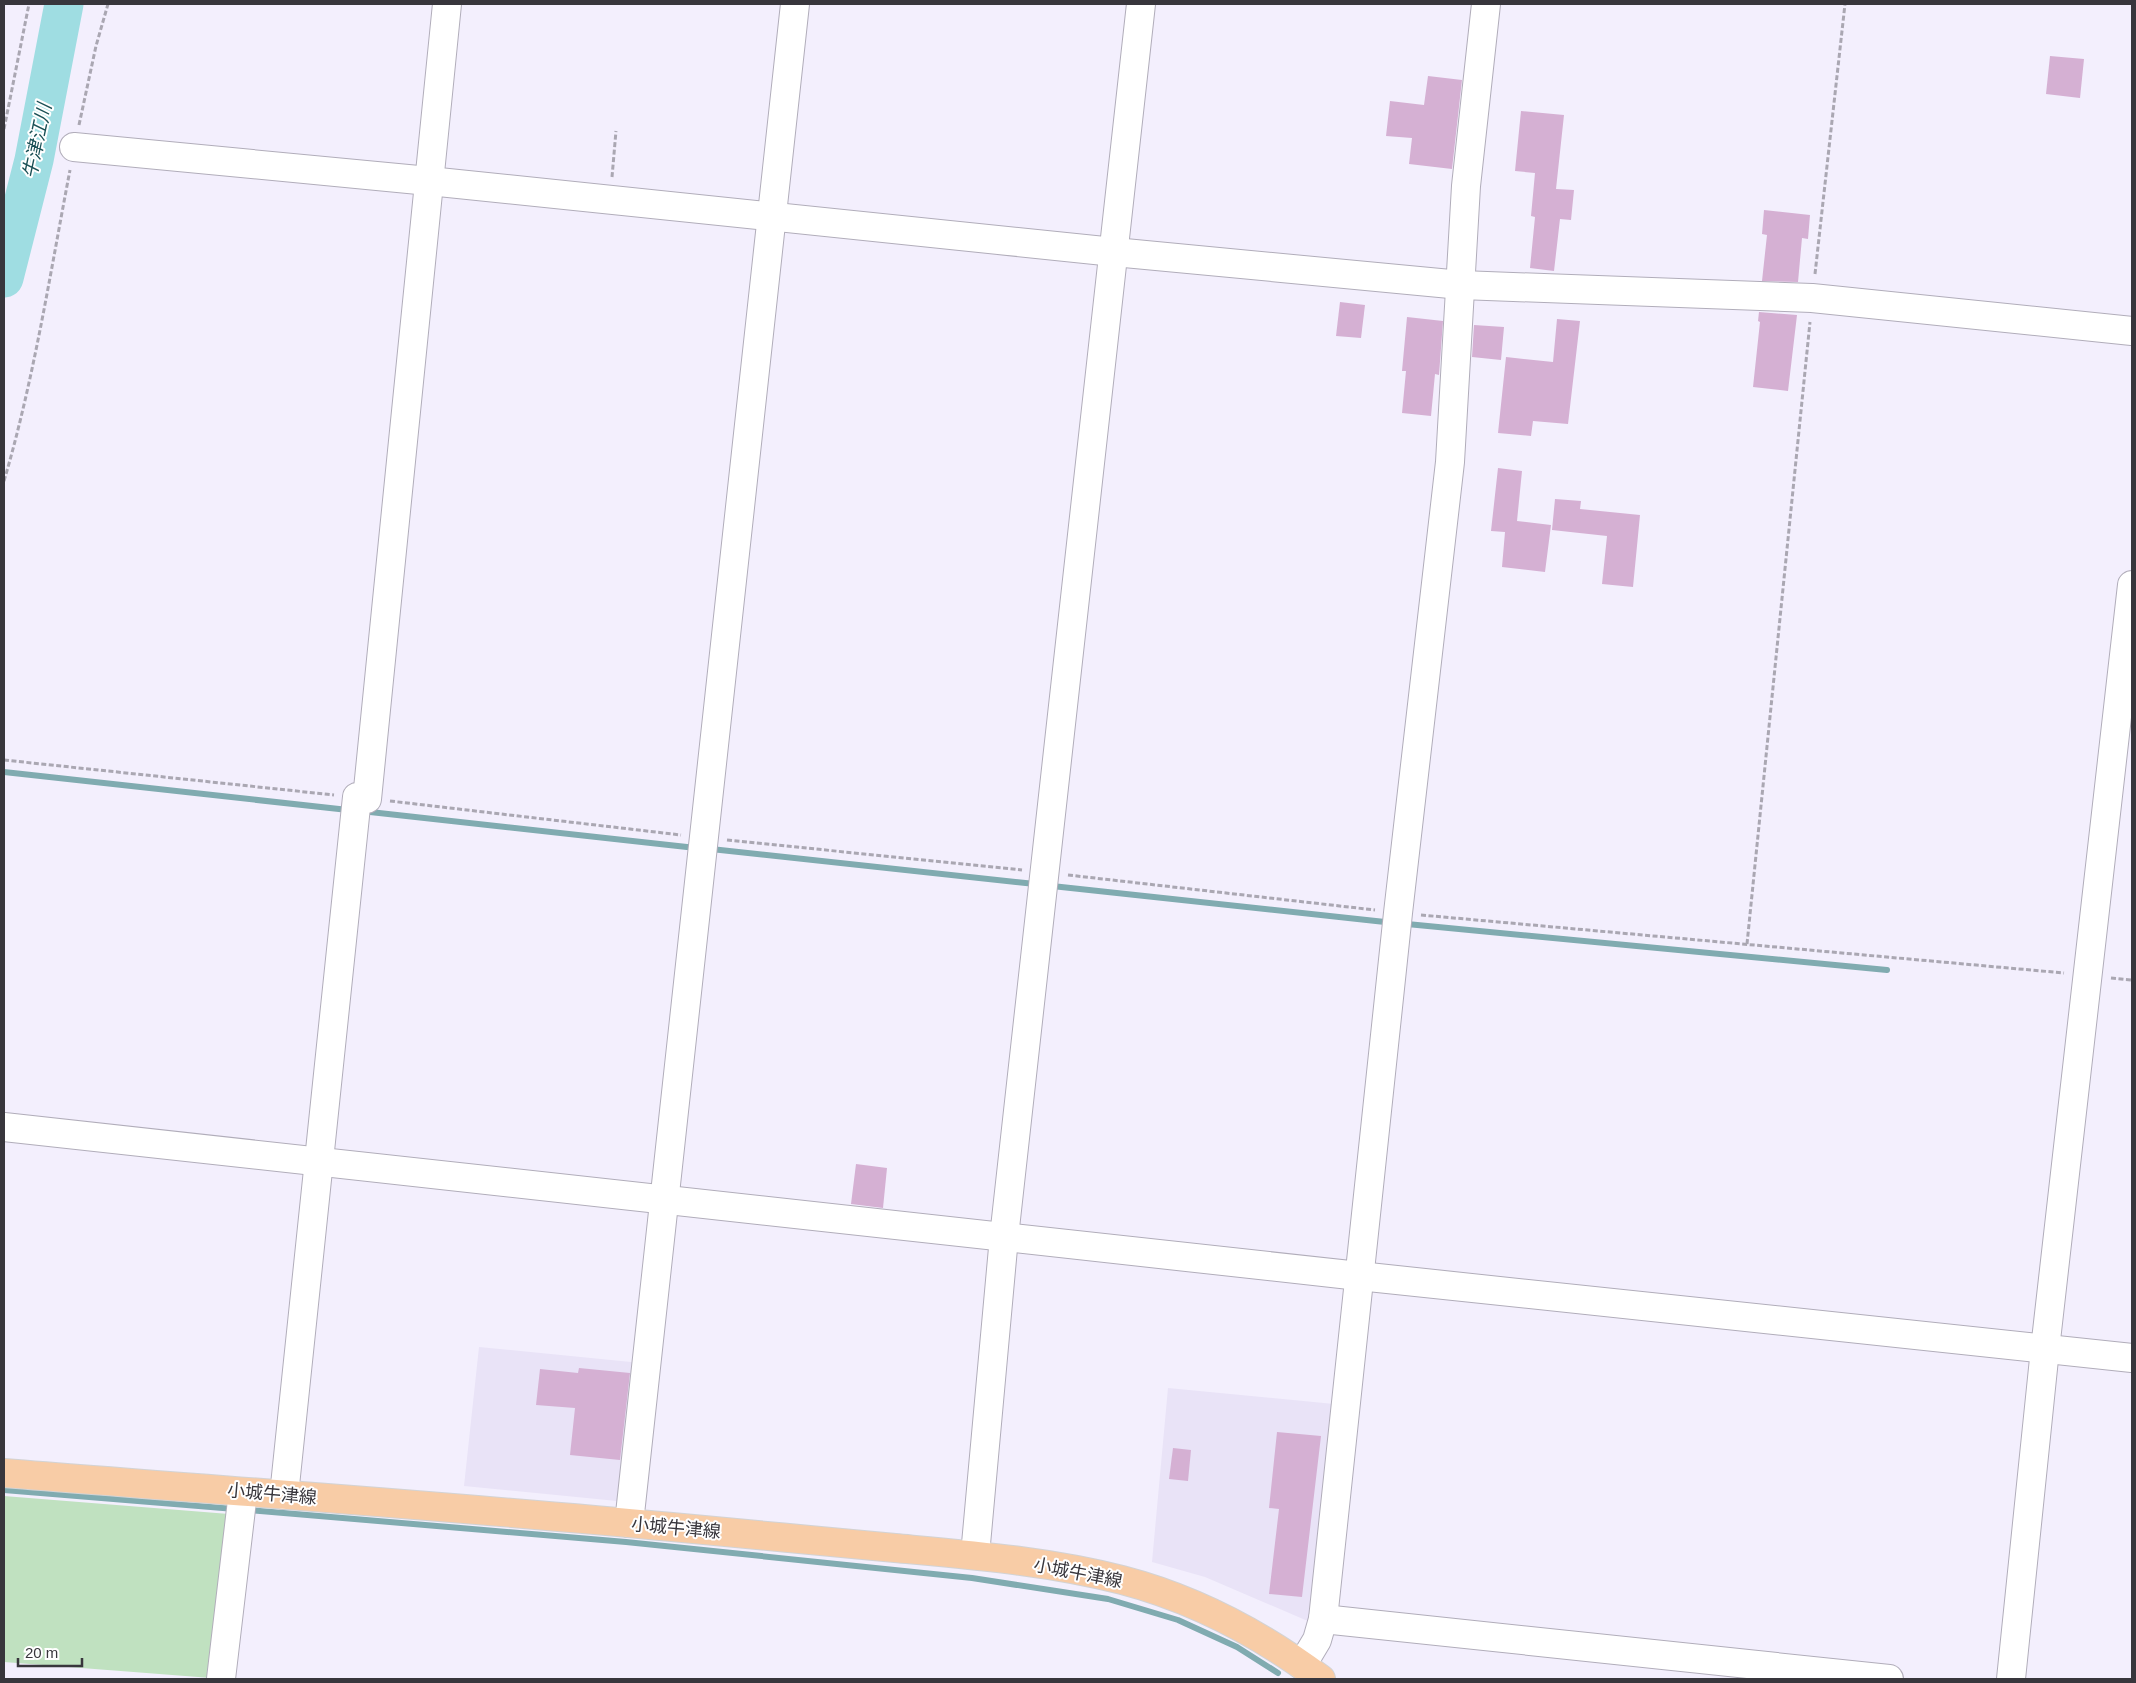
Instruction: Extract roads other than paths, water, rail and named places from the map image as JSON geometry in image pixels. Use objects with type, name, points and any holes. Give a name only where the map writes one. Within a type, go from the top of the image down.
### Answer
[{"type":"main road","name":"小城牛津線","points":[[4,1473],[242,1505],[284,1495],[629,1523],[975,1556],[1063,1568],[1124,1581],[1181,1599],[1255,1635],[1312,1672]]},
{"type":"street","points":[[284,1495],[447,4]]},
{"type":"street","points":[[629,1523],[706,838],[795,4]]},
{"type":"street","points":[[975,1556],[1004,1236],[1141,4]]},
{"type":"street","points":[[1312,1672],[1317,1640],[1323,1619],[1398,913],[1450,462],[1466,186],[1486,4]]},
{"type":"street","points":[[74,148],[773,215],[1114,252],[1460,285],[1812,298],[2132,331]]},
{"type":"street","points":[[2011,1679],[2045,1349],[2087,976],[2129,656],[2132,585]]},
{"type":"street","points":[[4,1127],[1359,1276],[2132,1358]]},
{"type":"street","points":[[221,1679],[242,1505]]},
{"type":"street","points":[[1323,1619],[1890,1679]]},
{"type":"waterway","name":"牛津江川","points":[[4,278],[34,160],[64,4]]},
{"type":"waterway","points":[[4,772],[348,810]]},
{"type":"waterway","points":[[361,811],[696,848]]},
{"type":"waterway","points":[[711,849],[1035,884]]},
{"type":"waterway","points":[[1052,886],[1385,922]]},
{"type":"waterway","points":[[1407,924],[1887,970]]},
{"type":"waterway","points":[[4,1490],[235,1509]]},
{"type":"waterway","points":[[248,1510],[626,1542],[972,1578],[1108,1599],[1178,1620],[1237,1647],[1278,1673]]}]
